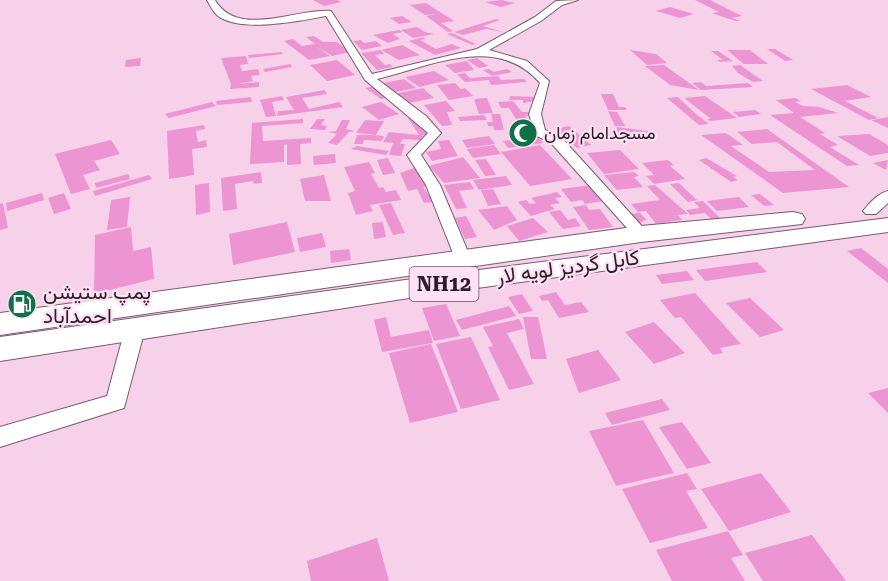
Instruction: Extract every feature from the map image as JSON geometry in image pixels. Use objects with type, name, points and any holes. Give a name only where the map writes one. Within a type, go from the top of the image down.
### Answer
[{"type":"highway","name":"کابل گردیز لویه لار","points":[[0,324],[640,234],[884,210]]},
{"type":"highway","name":"کابل گردیز لویه لار","points":[[0,349],[460,281],[884,210]]},
{"type":"street","points":[[211,0],[220,14],[233,19],[300,18],[328,14],[369,78],[422,119],[435,133],[414,155],[433,185],[463,259]]},
{"type":"street","points":[[369,78],[480,51],[538,19],[559,3],[574,0]]},
{"type":"street","points":[[480,51],[516,57],[534,69],[545,83],[535,114],[540,132],[556,140],[640,234]]},
{"type":"street","points":[[0,437],[116,402],[135,329]]},
{"type":"building","points":[[313,0],[337,0],[341,2],[324,6]]},
{"type":"building","points":[[501,0],[515,3],[501,7],[485,2]]},
{"type":"building","points":[[695,0],[710,0],[742,16],[732,18],[740,21],[712,13],[719,12]]},
{"type":"building","points":[[426,3],[454,21],[441,23],[453,31],[448,32],[426,16],[436,14],[425,15],[410,5]]},
{"type":"building","points":[[670,7],[694,14],[680,18],[656,11]]},
{"type":"building","points":[[402,16],[412,22],[399,24],[390,18]]},
{"type":"building","points":[[496,19],[500,20],[483,26],[503,32],[486,29],[463,35],[454,32]]},
{"type":"building","points":[[417,27],[434,34],[413,38],[401,30]]},
{"type":"building","points":[[399,30],[403,32],[393,34],[400,39],[388,43],[373,35]]},
{"type":"building","points":[[452,33],[476,44],[472,45],[447,34]]},
{"type":"building","points":[[314,36],[323,42],[337,42],[350,52],[332,56],[316,46],[330,56],[309,60],[284,41],[293,39],[302,46],[315,44],[306,37]]},
{"type":"building","points":[[423,37],[426,39],[420,40],[436,49],[452,44],[461,48],[435,55],[409,41]]},
{"type":"building","points":[[361,40],[364,43],[376,41],[382,46],[362,50],[353,41]]},
{"type":"building","points":[[402,45],[420,55],[399,60],[381,50]]},
{"type":"building","points":[[767,49],[775,49],[793,60],[785,61]]},
{"type":"building","points":[[381,50],[384,54],[375,55],[385,65],[390,64],[393,67],[377,70],[361,53]]},
{"type":"building","points":[[630,50],[656,54],[667,63],[647,65]]},
{"type":"building","points":[[727,50],[750,50],[768,64],[744,64]]},
{"type":"building","points":[[711,51],[718,51],[733,61],[720,62],[717,60],[723,60]]},
{"type":"building","points":[[281,52],[283,54],[249,58],[248,55]]},
{"type":"building","points":[[246,56],[248,64],[240,65],[242,71],[258,69],[260,75],[251,76],[253,81],[238,84],[259,82],[259,87],[230,89],[231,84],[221,58]]},
{"type":"building","points":[[141,58],[140,66],[125,67],[126,60]]},
{"type":"building","points":[[477,58],[488,66],[479,68],[467,60]]},
{"type":"building","points":[[337,60],[355,75],[327,81],[310,65]]},
{"type":"building","points":[[467,61],[474,70],[455,73],[445,65]]},
{"type":"building","points":[[290,64],[292,67],[265,72],[263,69]]},
{"type":"building","points":[[664,65],[699,90],[670,85],[645,66]]},
{"type":"building","points":[[740,65],[763,81],[753,82],[738,73],[732,66]]},
{"type":"building","points":[[489,69],[494,72],[507,69],[512,72],[492,76],[483,70]]},
{"type":"building","points":[[434,71],[449,80],[419,87],[405,77]]},
{"type":"building","points":[[465,73],[470,78],[498,76],[501,80],[524,79],[527,82],[491,85],[489,80],[465,82],[457,74]]},
{"type":"building","points":[[404,79],[416,88],[390,93],[379,84]]},
{"type":"building","points":[[701,82],[706,86],[748,83],[753,87],[701,90],[692,83]]},
{"type":"building","points":[[455,83],[461,89],[465,88],[473,96],[449,100],[437,85]]},
{"type":"building","points":[[847,85],[871,97],[845,101],[878,118],[869,120],[811,89]]},
{"type":"building","points":[[375,86],[391,97],[381,99],[365,88]]},
{"type":"building","points":[[423,88],[434,98],[404,104],[394,94]]},
{"type":"building","points":[[325,90],[327,94],[302,98],[309,109],[339,102],[343,107],[277,116],[278,111],[294,110],[286,97]]},
{"type":"building","points":[[601,94],[613,94],[619,107],[625,107],[627,110],[608,110]]},
{"type":"building","points":[[282,96],[284,100],[272,102],[276,116],[266,117],[260,100]]},
{"type":"building","points":[[510,96],[535,97],[536,101],[523,103],[523,100],[509,100]]},
{"type":"building","points":[[705,96],[737,118],[710,121],[707,119],[711,119],[684,98]]},
{"type":"building","points":[[251,97],[252,102],[217,105],[216,101]]},
{"type":"building","points":[[678,97],[709,124],[699,125],[667,98]]},
{"type":"building","points":[[487,98],[493,113],[479,114],[474,99]]},
{"type":"building","points":[[795,98],[801,101],[795,102],[803,106],[819,107],[838,113],[800,117],[825,133],[820,134],[838,145],[830,147],[859,165],[847,166],[770,115],[794,113],[776,100]]},
{"type":"building","points":[[446,101],[455,111],[447,112],[452,125],[442,126],[424,105]]},
{"type":"building","points":[[513,101],[522,112],[531,112],[533,115],[525,116],[534,129],[523,130],[509,108],[501,108],[498,102]]},
{"type":"building","points":[[212,102],[216,106],[169,118],[165,114]]},
{"type":"building","points":[[381,102],[399,114],[379,120],[362,107]]},
{"type":"building","points":[[755,110],[761,114],[739,117],[733,112]]},
{"type":"building","points":[[608,111],[617,112],[625,126],[615,126]]},
{"type":"building","points":[[491,114],[500,114],[504,130],[494,130],[493,126],[488,126],[487,122],[493,122]]},
{"type":"building","points":[[484,115],[487,120],[460,121],[458,117]]},
{"type":"building","points":[[417,117],[426,132],[431,131],[434,134],[423,135],[420,140],[403,139],[400,144],[405,144],[401,156],[389,155],[393,143],[383,142],[389,132],[419,135],[408,118]]},
{"type":"building","points":[[888,117],[888,128],[871,120],[878,119]]},
{"type":"building","points":[[303,119],[303,123],[262,126],[263,141],[311,138],[311,143],[300,144],[301,164],[287,165],[287,144],[284,145],[284,162],[250,164],[252,123]]},
{"type":"building","points":[[317,119],[325,119],[321,125],[327,126],[325,130],[310,129]]},
{"type":"building","points":[[342,120],[350,120],[346,129],[355,131],[349,132],[337,145],[328,143],[337,134],[328,132],[336,131]]},
{"type":"building","points":[[365,120],[384,121],[376,135],[356,133]]},
{"type":"building","points":[[204,125],[205,129],[196,131],[198,142],[206,140],[207,147],[192,149],[194,175],[169,179],[167,131]]},
{"type":"building","points":[[569,126],[591,145],[577,148],[556,129]]},
{"type":"building","points":[[617,127],[655,132],[655,139],[616,134]]},
{"type":"building","points":[[767,129],[849,187],[783,193],[701,135],[726,133],[743,145],[731,146],[769,172],[815,170],[777,142],[752,144],[737,132]]},
{"type":"building","points":[[869,134],[888,145],[888,153],[870,156],[837,136]]},
{"type":"building","points":[[357,135],[384,136],[382,141],[364,140],[363,144],[354,144]]},
{"type":"building","points":[[489,136],[495,144],[467,148],[462,140]]},
{"type":"building","points":[[537,137],[543,143],[508,148],[503,141]]},
{"type":"building","points":[[111,140],[120,154],[94,161],[100,170],[83,175],[90,189],[71,194],[55,154]]},
{"type":"building","points":[[449,140],[458,156],[432,161],[426,152],[441,149],[438,141]]},
{"type":"building","points":[[494,145],[501,154],[473,158],[467,149]]},
{"type":"building","points":[[540,145],[572,179],[530,186],[501,152]]},
{"type":"building","points":[[357,146],[389,151],[386,155],[351,149]]},
{"type":"building","points":[[620,150],[639,169],[604,174],[587,153]]},
{"type":"building","points":[[335,154],[336,163],[314,165],[313,156]]},
{"type":"building","points":[[463,157],[480,178],[444,183],[429,166]]},
{"type":"building","points":[[388,158],[395,173],[383,175],[377,160]]},
{"type":"building","points":[[706,158],[737,176],[733,177],[738,180],[731,182],[699,160]]},
{"type":"building","points":[[486,159],[496,175],[485,176],[475,160]]},
{"type":"building","points":[[668,160],[674,165],[670,166],[685,179],[654,184],[646,176],[654,175],[642,163]]},
{"type":"building","points":[[888,160],[886,170],[873,163]]},
{"type":"building","points":[[369,162],[375,173],[371,174],[379,188],[383,187],[386,192],[396,190],[401,200],[370,205],[373,211],[356,215],[348,193],[355,191],[344,167]]},
{"type":"building","points":[[417,167],[427,187],[423,187],[434,202],[424,203],[417,189],[408,191],[400,173]]},
{"type":"building","points":[[261,172],[262,183],[254,184],[253,181],[235,184],[237,209],[223,211],[221,178]]},
{"type":"building","points":[[634,172],[639,176],[634,177],[643,187],[617,190],[604,175]]},
{"type":"building","points":[[128,174],[130,179],[96,188],[95,183]]},
{"type":"building","points":[[149,175],[152,179],[95,196],[93,191]]},
{"type":"building","points":[[324,175],[331,201],[305,201],[300,179]]},
{"type":"building","points":[[506,176],[512,185],[479,190],[473,180]]},
{"type":"building","points":[[470,182],[474,189],[459,191],[467,208],[456,209],[444,185]]},
{"type":"building","points":[[209,183],[210,212],[196,215],[195,185]]},
{"type":"building","points":[[679,183],[697,200],[688,202],[670,184]]},
{"type":"building","points":[[591,185],[603,201],[585,204],[582,200],[571,202],[561,189]]},
{"type":"building","points":[[655,185],[688,214],[678,215],[682,220],[656,224],[646,211],[638,212],[631,204],[660,200],[647,186]]},
{"type":"building","points":[[493,189],[501,204],[488,206],[481,190]]},
{"type":"building","points":[[557,192],[562,197],[555,198],[560,203],[550,205],[555,209],[531,216],[518,202],[526,200],[530,204],[536,203],[531,198]]},
{"type":"building","points":[[42,193],[44,200],[7,211],[6,203]]},
{"type":"building","points":[[64,193],[71,209],[54,214],[48,198]]},
{"type":"building","points":[[760,194],[774,205],[764,206],[751,195]]},
{"type":"building","points":[[130,197],[127,227],[107,230],[111,200]]},
{"type":"building","points":[[739,197],[749,207],[717,211],[707,201]]},
{"type":"building","points":[[703,201],[722,220],[713,221],[705,213],[690,215],[686,210],[700,208],[694,202]]},
{"type":"building","points":[[3,203],[8,228],[0,230],[0,204]]},
{"type":"building","points":[[391,203],[405,233],[393,235],[379,205]]},
{"type":"building","points":[[586,205],[589,210],[600,209],[613,227],[589,230],[573,207]]},
{"type":"building","points":[[507,206],[517,220],[494,230],[478,210]]},
{"type":"building","points":[[560,210],[568,220],[575,218],[581,226],[563,229],[549,212]]},
{"type":"building","points":[[640,213],[647,220],[634,224],[627,214]]},
{"type":"building","points":[[466,216],[477,237],[465,239],[455,218]]},
{"type":"building","points":[[533,218],[548,232],[519,241],[507,226]]},
{"type":"building","points":[[287,222],[295,252],[233,265],[229,234]]},
{"type":"building","points":[[383,222],[386,237],[374,239],[372,223]]},
{"type":"building","points":[[131,227],[133,251],[151,247],[154,279],[94,294],[95,235]]},
{"type":"building","points":[[322,233],[326,247],[300,252],[297,238]]},
{"type":"building","points":[[861,248],[888,269],[888,283],[847,251]]},
{"type":"building","points":[[349,249],[351,260],[331,263],[330,251]]},
{"type":"building","points":[[757,262],[767,272],[705,281],[696,270]]},
{"type":"building","points":[[687,271],[694,280],[662,284],[656,275]]},
{"type":"building","points":[[556,292],[565,305],[581,302],[589,312],[559,318],[548,300],[542,301],[539,296]]},
{"type":"building","points":[[695,293],[741,344],[720,348],[723,353],[713,355],[681,317],[675,318],[660,300]]},
{"type":"building","points":[[522,294],[533,311],[519,314],[508,297]]},
{"type":"building","points":[[750,298],[784,330],[760,337],[726,303]]},
{"type":"building","points":[[446,304],[460,336],[434,341],[422,308]]},
{"type":"building","points":[[509,306],[516,316],[462,330],[456,320]]},
{"type":"building","points":[[386,317],[391,337],[429,330],[433,343],[382,352],[374,320]]},
{"type":"building","points":[[523,317],[538,317],[547,359],[531,359]]},
{"type":"building","points":[[519,319],[524,329],[507,333],[534,384],[509,390],[488,347],[493,346],[483,327]]},
{"type":"building","points":[[654,322],[685,353],[654,364],[625,332]]},
{"type":"building","points":[[471,337],[500,400],[461,409],[436,344]]},
{"type":"building","points":[[431,344],[458,412],[410,423],[389,353]]},
{"type":"building","points":[[598,350],[621,380],[579,393],[566,359]]},
{"type":"building","points":[[888,388],[888,413],[868,393]]},
{"type":"building","points":[[662,399],[670,410],[612,425],[605,413]]},
{"type":"building","points":[[643,420],[674,473],[616,486],[589,431]]},
{"type":"building","points":[[682,422],[711,463],[687,469],[659,427]]},
{"type":"building","points":[[687,473],[697,489],[686,491],[708,528],[650,543],[622,489]]},
{"type":"building","points":[[761,473],[791,512],[729,531],[701,489]]},
{"type":"building","points":[[728,531],[743,555],[731,558],[745,581],[672,581],[656,550]]},
{"type":"building","points":[[812,535],[846,581],[763,581],[745,553]]},
{"type":"building","points":[[377,538],[389,581],[311,581],[307,561]]},
{"type":"place","name":"مسجدامام زمان","points":[[523,133]]},
{"type":"place","name":"پمپ ستیشن احمدآباد","points":[[22,304]]}]
